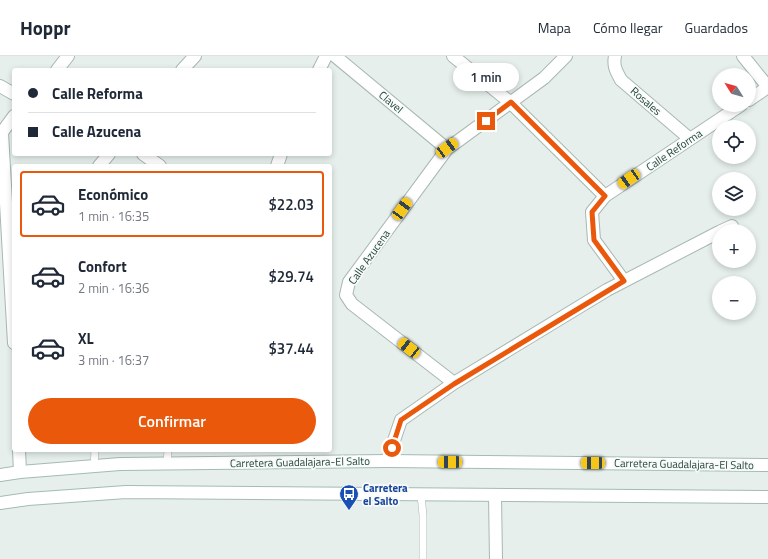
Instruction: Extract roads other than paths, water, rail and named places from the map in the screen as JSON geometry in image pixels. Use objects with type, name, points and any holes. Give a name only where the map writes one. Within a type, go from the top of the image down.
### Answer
[{"type":"street","points":[[59,68],[68,56]]},
{"type":"street","points":[[184,68],[194,56]]},
{"type":"street","points":[[319,68],[326,56]]},
{"type":"street","name":"Clavel","points":[[335,56],[447,148]]},
{"type":"street","points":[[453,56],[511,102],[605,196]]},
{"type":"street","name":"Calle Azucena","points":[[454,384],[352,304],[346,295],[349,282],[447,148],[544,78],[566,56]]},
{"type":"street","name":"Rosales","points":[[615,56],[614,64],[621,80],[690,139]]},
{"type":"street","points":[[743,56],[768,87],[756,95]]},
{"type":"street","points":[[0,86],[12,93]]},
{"type":"street","name":"Calle Reforma","points":[[624,281],[594,240],[592,212],[605,196],[730,112]]},
{"type":"street","points":[[12,119],[1,134],[12,267]]},
{"type":"street","points":[[101,164],[107,156]]},
{"type":"street","points":[[146,156],[157,164]]},
{"type":"street","points":[[387,461],[401,420],[454,384],[624,281],[712,236]]},
{"type":"street","points":[[19,452],[20,472]]},
{"type":"street","name":"Carretera Guadalajara-El Salto","points":[[0,475],[94,466],[167,463],[387,461],[768,465]]},
{"type":"street","points":[[0,503],[28,499],[126,492],[768,497]]},
{"type":"street","points":[[495,496],[496,559]]},
{"type":"lane","points":[[94,466],[95,452]]},
{"type":"lane","points":[[167,463],[168,452]]},
{"type":"lane","points":[[421,495],[423,515],[423,559]]},
{"type":"place","name":"Carretera el Salto","points":[[349,511]]}]
